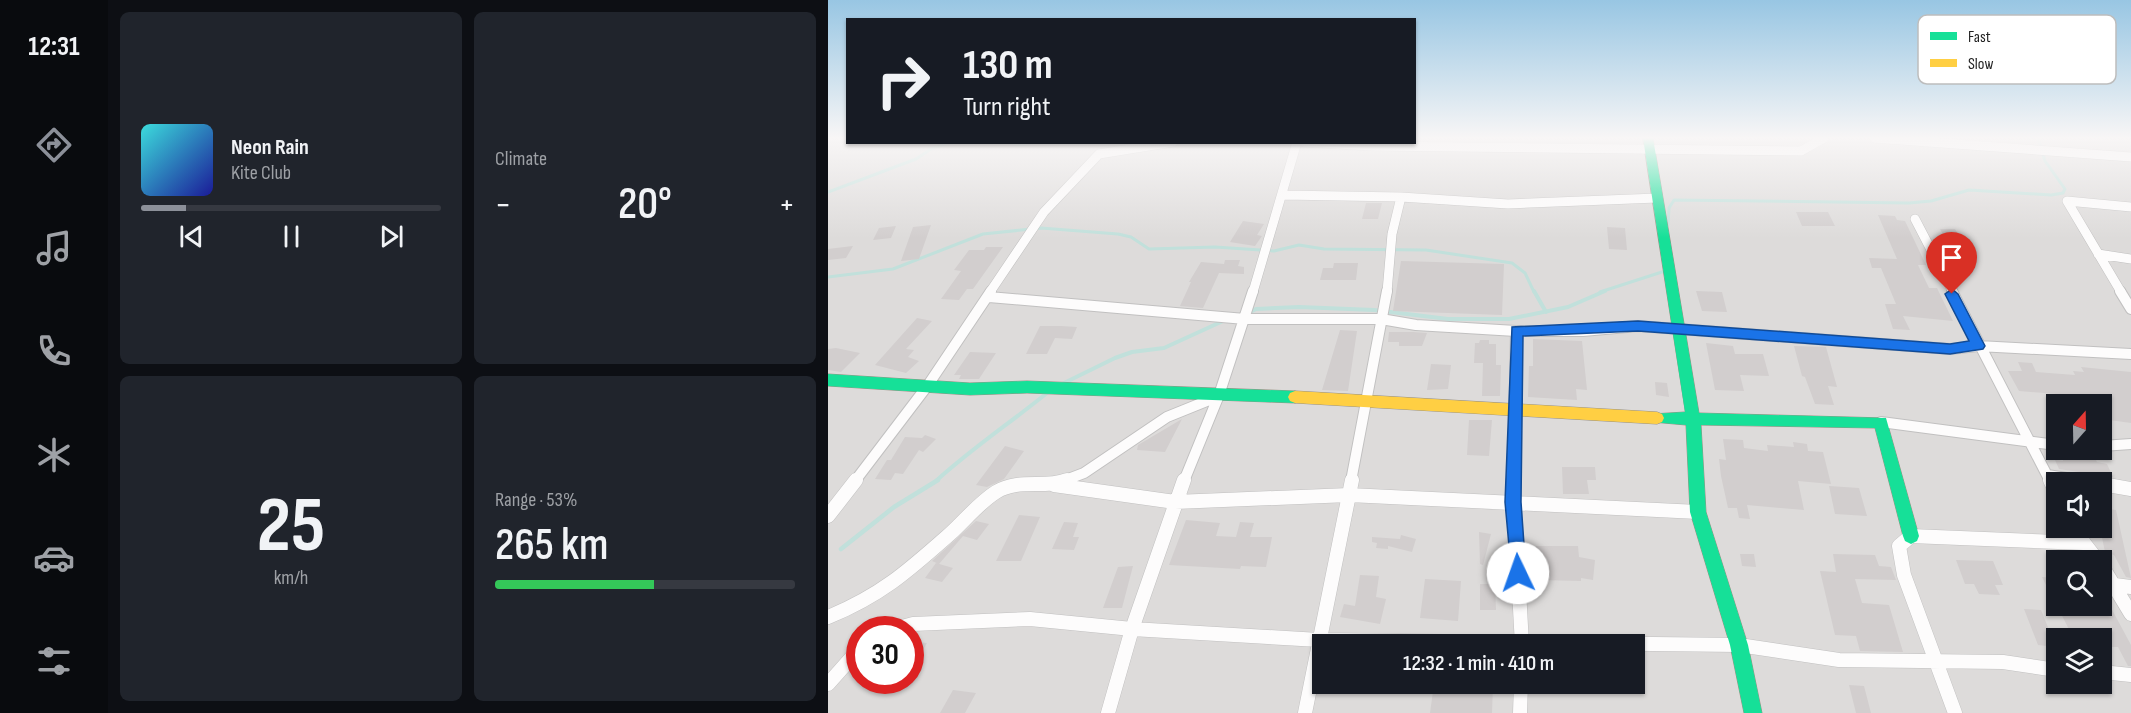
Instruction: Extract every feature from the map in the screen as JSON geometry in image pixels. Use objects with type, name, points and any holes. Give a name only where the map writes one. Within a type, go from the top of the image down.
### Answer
[{"type":"street","points":[[828,516],[928,385],[1044,212],[1083,171]]},
{"type":"street","points":[[1108,713],[1132,629],[1175,502],[1219,396],[1245,319],[1289,171]]},
{"type":"street","points":[[1653,171],[1676,329],[1693,420],[1698,513],[1739,645],[1753,713]]},
{"type":"street","points":[[1282,195],[1401,197],[1508,204],[1657,198]]},
{"type":"street","points":[[1320,634],[1367,403],[1390,276],[1392,234],[1401,197]]},
{"type":"street","points":[[2131,207],[2067,201],[2131,309]]},
{"type":"street","points":[[1915,219],[1978,346],[2046,473]]},
{"type":"street","points":[[2098,254],[2131,259]]},
{"type":"street","points":[[989,297],[1245,319],[1381,319],[1416,325],[1516,331],[1583,331],[1638,326],[1950,349],[1978,346],[2131,354]]},
{"type":"street","points":[[1516,331],[1513,502],[1521,634]]},
{"type":"street","points":[[828,380],[970,389],[1027,387],[1219,396],[1284,396],[1367,403],[1693,420],[1881,422],[2046,444]]},
{"type":"street","points":[[1054,485],[1084,473],[1167,417],[1219,396]]},
{"type":"street","points":[[1881,422],[1911,536]]},
{"type":"street","points":[[2112,445],[2131,444]]},
{"type":"street","points":[[828,617],[855,606],[897,581],[996,492],[1017,483],[1054,485],[1175,502],[1349,495],[1698,513]]},
{"type":"street","points":[[2112,486],[2131,489]]},
{"type":"street","points":[[1955,713],[1904,575],[1899,546],[1911,536],[2084,543]]},
{"type":"street","points":[[2081,538],[2089,550]]},
{"type":"street","points":[[2112,581],[2131,614]]},
{"type":"street","points":[[2115,585],[2131,587]]},
{"type":"street","points":[[924,624],[1030,619],[1132,629],[1312,640]]},
{"type":"street","points":[[1645,645],[1739,645],[1839,660],[2004,662],[2046,668]]},
{"type":"street","points":[[828,684],[846,664]]},
{"type":"street","points":[[2112,673],[2131,675]]},
{"type":"street","points":[[1305,713],[1312,676]]},
{"type":"street","points":[[1520,713],[1521,694]]},
{"type":"shaded area","points":[[828,171],[2131,171],[2131,713],[828,713]]},
{"type":"building","points":[[1366,203],[1382,203],[1378,219],[1362,219]]},
{"type":"building","points":[[1796,212],[1828,212],[1835,226],[1802,226]]},
{"type":"building","points":[[1878,215],[1895,216],[1897,220],[1905,221],[1926,265],[1918,265],[1929,288],[1937,288],[1953,321],[1903,316],[1910,330],[1893,329],[1885,304],[1896,304],[1881,268],[1872,268],[1869,258],[1897,259]]},
{"type":"building","points":[[1243,221],[1264,224],[1257,235],[1262,236],[1255,246],[1230,242]]},
{"type":"building","points":[[931,225],[919,259],[901,261],[913,227]]},
{"type":"building","points":[[896,226],[891,238],[873,240],[879,228]]},
{"type":"building","points":[[1607,227],[1625,228],[1627,250],[1609,249]]},
{"type":"building","points":[[1940,229],[1955,229],[1961,240],[1946,240]]},
{"type":"building","points":[[853,246],[846,258],[828,260],[828,249]]},
{"type":"building","points":[[986,247],[1003,247],[973,289],[967,289],[959,300],[941,299],[961,271],[954,270],[969,250],[984,250]]},
{"type":"building","points":[[1225,260],[1240,260],[1238,266],[1244,267],[1244,274],[1219,273],[1203,308],[1180,306],[1191,282],[1189,282],[1201,262],[1224,264]]},
{"type":"building","points":[[1401,261],[1504,264],[1502,315],[1393,311]]},
{"type":"building","points":[[1334,263],[1358,263],[1356,280],[1320,280],[1323,268],[1333,268]]},
{"type":"building","points":[[1696,291],[1722,292],[1727,312],[1702,311]]},
{"type":"building","points":[[917,318],[932,321],[906,349],[914,350],[908,357],[919,361],[906,373],[875,365]]},
{"type":"building","points":[[1040,326],[1077,327],[1072,339],[1055,338],[1047,354],[1026,354]]},
{"type":"building","points":[[1340,330],[1357,331],[1348,391],[1322,390]]},
{"type":"building","points":[[1389,332],[1427,333],[1422,346],[1399,346],[1399,342],[1388,342]]},
{"type":"building","points":[[1533,339],[1582,341],[1587,390],[1576,389],[1577,400],[1528,397],[1529,366],[1533,366]]},
{"type":"building","points":[[1480,340],[1489,340],[1489,344],[1496,344],[1496,365],[1501,365],[1500,396],[1482,396],[1483,363],[1474,363],[1475,343],[1479,343]]},
{"type":"building","points":[[1706,343],[1733,346],[1735,354],[1763,354],[1769,376],[1740,375],[1744,391],[1715,390]]},
{"type":"building","points":[[1794,346],[1826,347],[1837,387],[1828,386],[1834,405],[1815,404],[1805,377],[1802,376]]},
{"type":"building","points":[[836,348],[860,353],[841,372],[828,370],[828,349]]},
{"type":"building","points":[[970,352],[996,353],[979,379],[959,379],[961,375],[954,375]]},
{"type":"building","points":[[2018,362],[2032,363],[2036,372],[2075,375],[2073,371],[2084,372],[2081,367],[2131,372],[2131,423],[2112,420],[2112,394],[2019,391],[2008,371],[2022,371]]},
{"type":"building","points":[[1431,364],[1451,365],[1448,389],[1427,390]]},
{"type":"building","points":[[1655,382],[1667,383],[1669,397],[1656,395]]},
{"type":"building","points":[[1182,419],[1165,452],[1137,450],[1138,445]]},
{"type":"building","points":[[1469,420],[1492,420],[1489,456],[1467,455]]},
{"type":"building","points":[[925,435],[936,439],[923,452],[919,450],[903,474],[895,473],[891,480],[875,479],[887,460],[891,460],[905,437],[922,438]]},
{"type":"building","points":[[1723,439],[1743,440],[1744,448],[1768,451],[1767,445],[1794,447],[1793,442],[1807,444],[1808,451],[1823,452],[1831,484],[1798,481],[1804,510],[1747,505],[1750,519],[1739,518],[1737,508],[1728,508],[1721,476],[1719,459],[1726,460]]},
{"type":"building","points":[[1005,446],[1024,451],[1004,479],[987,487],[976,485]]},
{"type":"building","points":[[2055,460],[2096,460],[2107,464],[2111,472],[2079,472],[2059,469]]},
{"type":"building","points":[[1562,467],[1595,467],[1596,480],[1587,480],[1589,494],[1563,494]]},
{"type":"building","points":[[1829,486],[1859,488],[1867,516],[1835,514]]},
{"type":"building","points":[[2112,509],[2116,510],[2131,578],[2126,577],[2112,554],[2112,550],[2105,550],[2102,538],[2112,538]]},
{"type":"building","points":[[1019,515],[1040,517],[1021,561],[996,561]]},
{"type":"building","points":[[1186,520],[1220,523],[1216,536],[1236,537],[1240,522],[1254,523],[1250,537],[1272,537],[1266,567],[1241,566],[1240,569],[1169,565]]},
{"type":"building","points":[[976,521],[989,524],[977,540],[963,536],[939,564],[932,561]]},
{"type":"building","points":[[1064,522],[1078,523],[1073,537],[1079,537],[1074,550],[1052,549]]},
{"type":"building","points":[[1479,532],[1491,534],[1483,565],[1480,564]]},
{"type":"building","points":[[1401,535],[1416,539],[1412,552],[1388,546],[1388,549],[1376,548],[1377,543],[1372,542],[1372,537],[1400,539]]},
{"type":"building","points":[[1536,546],[1578,546],[1579,557],[1595,560],[1593,580],[1581,578],[1581,581],[1538,580]]},
{"type":"building","points":[[1740,554],[1754,554],[1756,567],[1742,566]]},
{"type":"building","points":[[1833,554],[1875,555],[1879,566],[1891,567],[1896,580],[1855,579],[1862,603],[1889,605],[1903,652],[1860,651],[1856,636],[1835,635],[1820,571],[1836,572]]},
{"type":"building","points":[[1956,560],[1993,561],[2003,585],[1995,585],[2000,595],[1979,594],[1974,584],[1965,584]]},
{"type":"building","points":[[936,563],[953,568],[942,582],[925,578]]},
{"type":"building","points":[[1133,566],[1122,608],[1103,608],[1118,567]]},
{"type":"building","points":[[1360,575],[1379,576],[1376,597],[1386,599],[1380,624],[1340,617],[1344,604],[1355,606]]},
{"type":"building","points":[[1425,579],[1461,581],[1458,621],[1420,618]]},
{"type":"building","points":[[1480,584],[1495,584],[1496,610],[1480,610]]},
{"type":"building","points":[[2024,609],[2041,610],[2048,628],[2046,628],[2046,646],[2038,645]]},
{"type":"building","points":[[2112,610],[2131,645],[2131,666],[2128,666],[2118,647],[2112,647],[2112,628],[2068,628],[2062,616],[2112,616]]},
{"type":"building","points":[[1849,685],[1864,686],[1871,713],[1856,713]]},
{"type":"building","points":[[953,690],[976,693],[965,713],[940,713]]},
{"type":"building","points":[[1433,694],[1493,694],[1492,713],[1430,713]]},
{"type":"waterway","points":[[828,192],[883,171]]},
{"type":"waterway","points":[[1668,225],[1669,208],[1674,200],[1909,203],[1931,201],[1969,190],[2051,195],[2063,193],[2065,189],[2052,171]]},
{"type":"waterway","points":[[828,277],[893,269],[983,234],[1041,228],[1118,234],[1131,237],[1149,249],[1215,247],[1274,251],[1299,245],[1324,249],[1426,250],[1512,263],[1525,273],[1534,292]]},
{"type":"waterway","points":[[1600,292],[1665,271]]},
{"type":"waterway","points":[[1534,291],[1546,312]]},
{"type":"waterway","points":[[1546,312],[1568,307],[1605,291]]},
{"type":"waterway","points":[[1248,313],[1256,309],[1299,307],[1374,310],[1448,319],[1509,319],[1546,312]]},
{"type":"waterway","points":[[1064,383],[1115,358],[1132,352],[1164,348],[1223,321]]},
{"type":"waterway","points":[[936,481],[1047,393]]},
{"type":"waterway","points":[[841,549],[894,507],[938,480]]},
{"type":"traffic: fast","points":[[1653,171],[1693,420],[1698,512],[1739,645],[1753,713]]},
{"type":"traffic: fast","points":[[828,380],[970,389],[1027,387],[1295,397]]},
{"type":"traffic: fast","points":[[1657,418],[1881,422],[1911,536]]},
{"type":"traffic: slow","points":[[1295,397],[1657,418]]},
{"type":"route","points":[[1518,573],[1513,502],[1516,331],[1583,331],[1638,326],[1950,349],[1978,346],[1952,294]]}]
